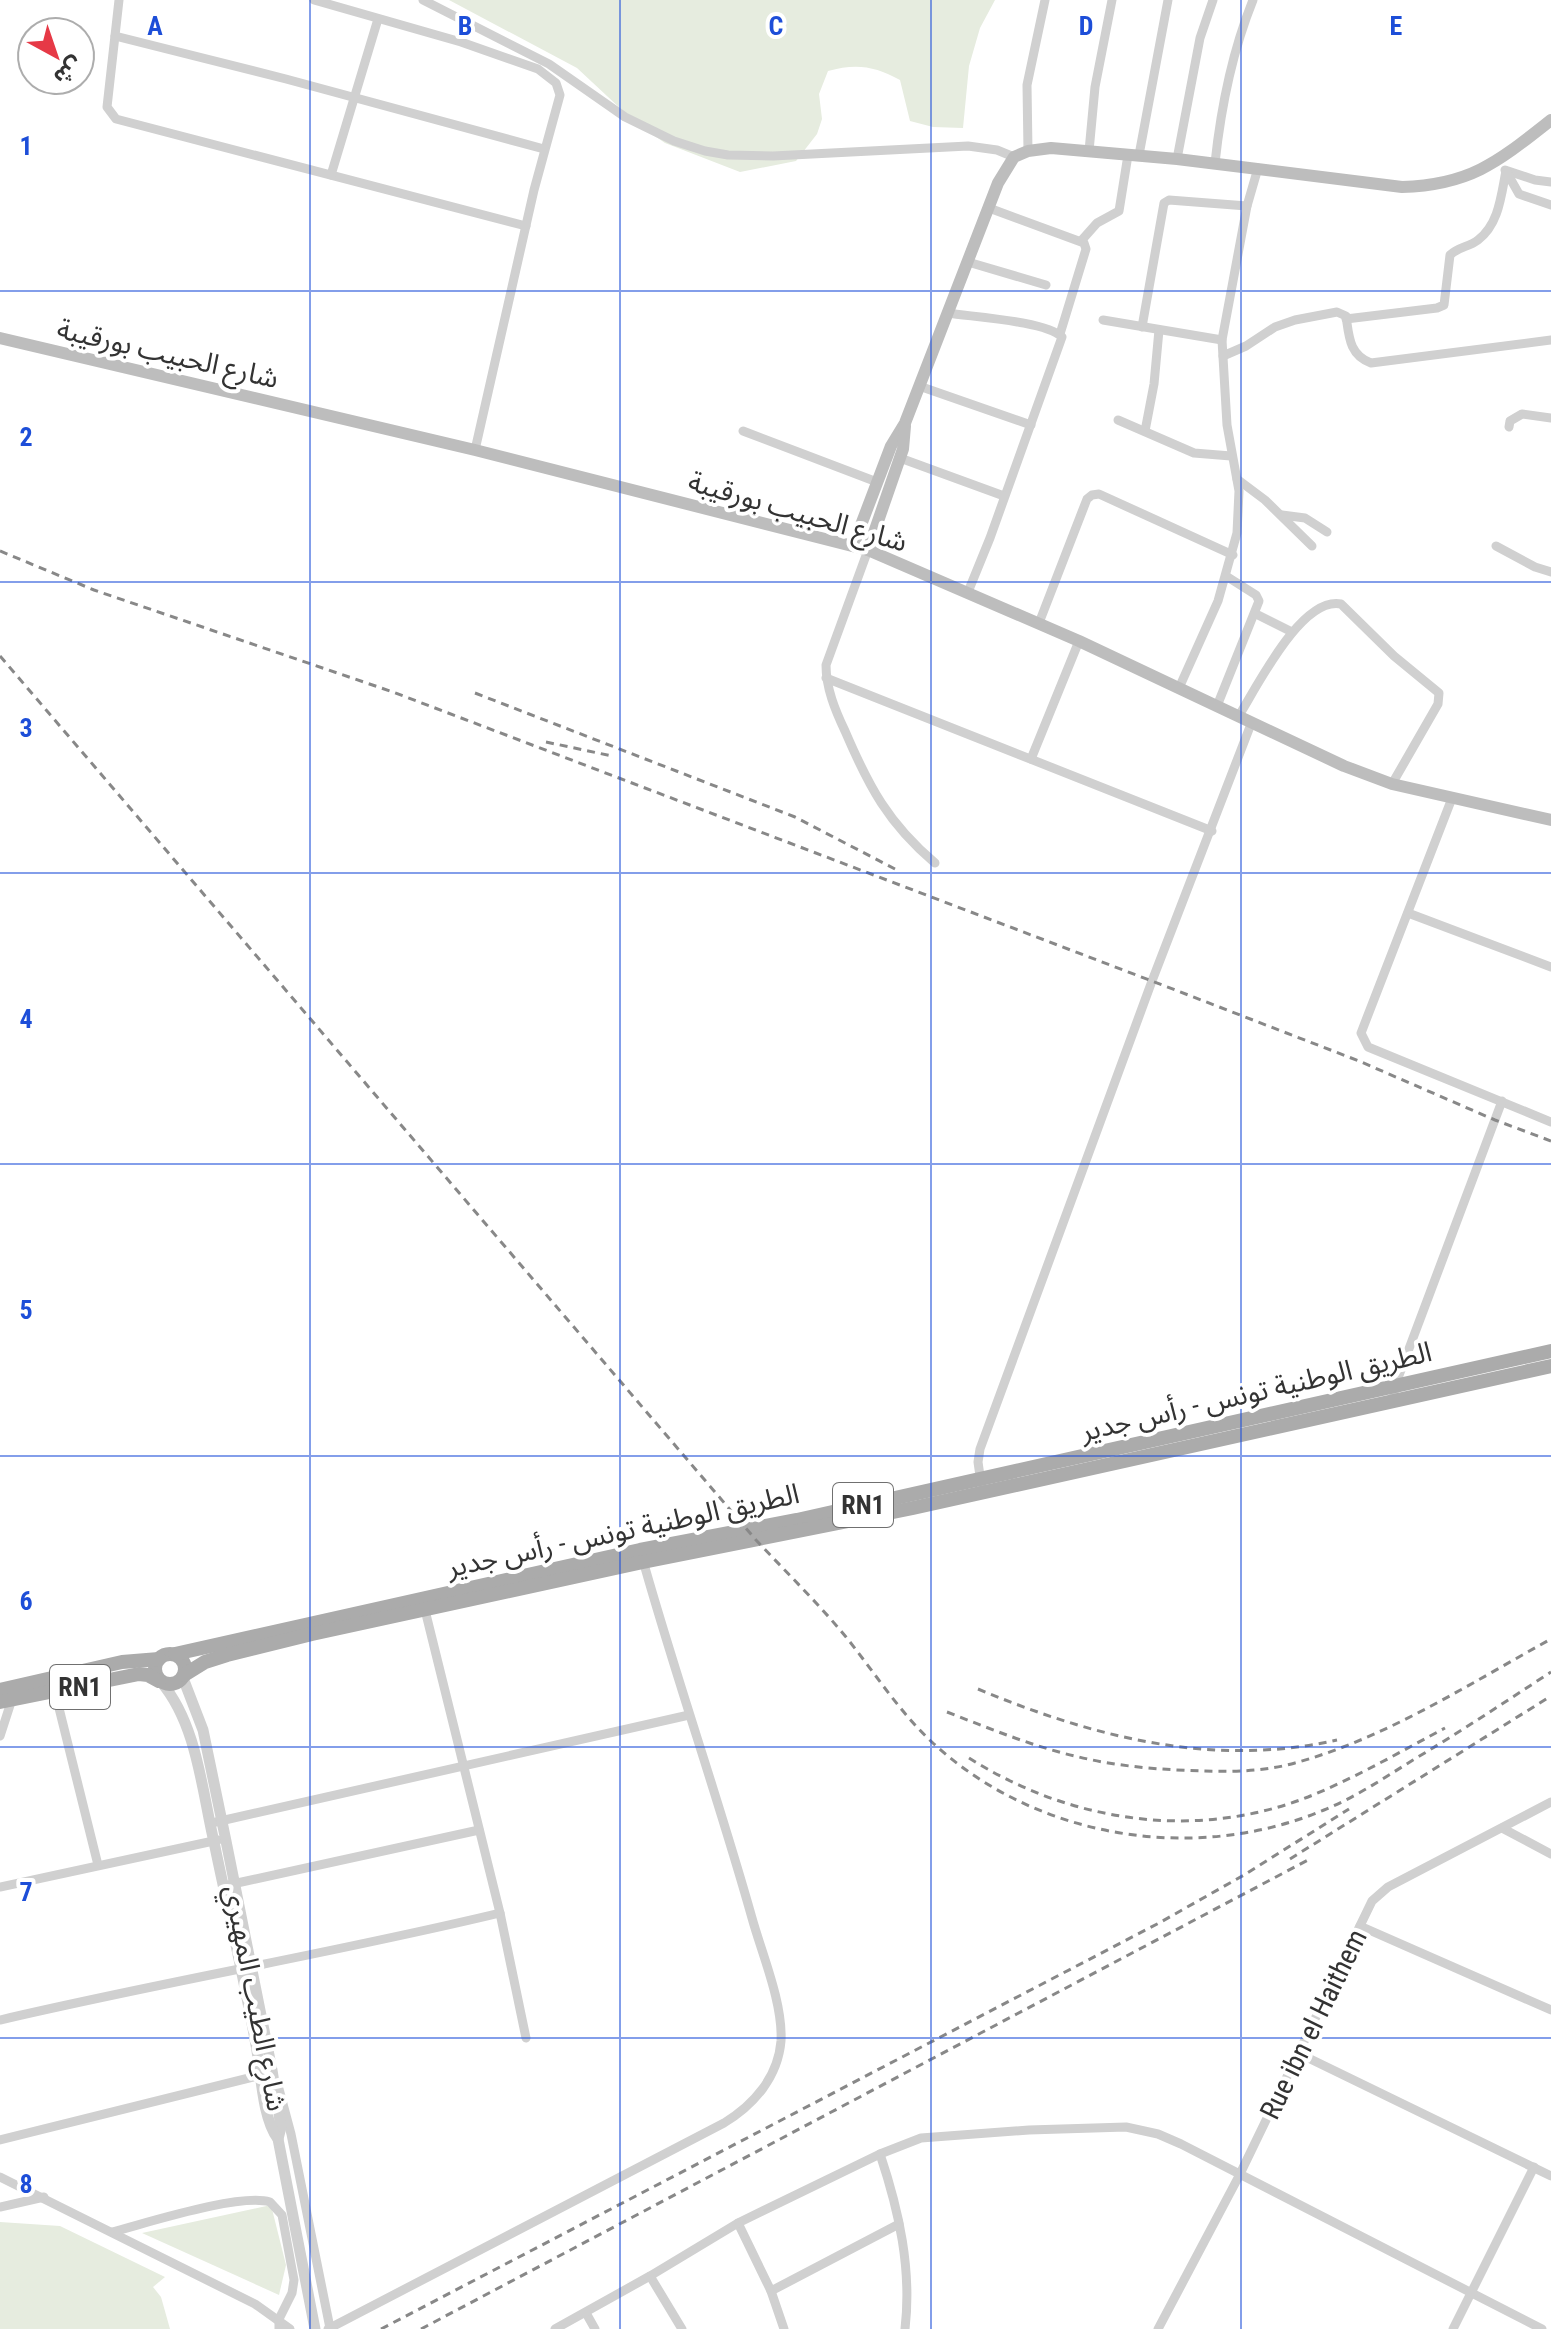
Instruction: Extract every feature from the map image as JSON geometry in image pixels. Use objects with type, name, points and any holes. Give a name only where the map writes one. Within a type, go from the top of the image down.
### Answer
[{"type":"main road","points":[[853,546],[891,446],[905,423],[998,183],[1014,157],[1028,151],[1051,148],[1215,163],[1402,187],[1429,186],[1453,182],[1503,166],[1551,120]]},
{"type":"main road","name":"شارع الحبيب بورقيبة","points":[[0,338],[475,450],[868,550],[1039,623],[1251,724],[1392,784],[1551,820]]},
{"type":"main road","points":[[868,550],[900,458],[905,423]]},
{"type":"main road","name":"الطريق الوطنية تونس - رأس جدير","points":[[1394,1394],[1551,1351]]},
{"type":"main road","name":"الطريق الوطنية تونس - رأس جدير","points":[[183,1676],[205,1662],[242,1650],[425,1610],[741,1532],[982,1485],[1394,1394],[1551,1366]]},
{"type":"main road","name":"الطريق الوطنية تونس - رأس جدير","points":[[175,1654],[642,1556]]},
{"type":"main road","name":"RN1","points":[[4,1697],[122,1662],[159,1659],[166,1654],[175,1654]]},
{"type":"main road","points":[[175,1654],[183,1660],[183,1676]]},
{"type":"main road","points":[[159,1659],[154,1667],[160,1682]]},
{"type":"main road","name":"RN1","points":[[4,1697],[55,1692],[139,1674],[175,1684],[183,1676]]},
{"type":"street","points":[[119,0],[107,107],[116,119],[526,226]]},
{"type":"street","points":[[314,0],[461,42],[549,76],[556,83],[560,95],[544,149],[475,450]]},
{"type":"street","points":[[423,0],[549,64],[625,117],[674,141],[705,151],[773,156],[968,146],[997,150],[1014,157]]},
{"type":"street","points":[[1028,151],[1027,85],[1045,0]]},
{"type":"street","points":[[1089,151],[1095,87],[1112,0]]},
{"type":"street","points":[[1081,241],[1097,223],[1119,211],[1168,0]]},
{"type":"street","points":[[1177,159],[1200,38],[1213,0]]},
{"type":"street","points":[[1215,163],[1220,118],[1241,31],[1253,0]]},
{"type":"street","points":[[331,175],[378,19]]},
{"type":"street","points":[[115,36],[544,149]]},
{"type":"street","points":[[1503,166],[1535,180],[1551,182]]},
{"type":"street","points":[[1503,166],[1519,194],[1551,205]]},
{"type":"street","points":[[1346,319],[1444,305],[1450,255],[1478,240],[1490,227],[1496,216],[1503,166]]},
{"type":"street","points":[[1179,688],[1233,555],[1239,499],[1231,456],[1222,340],[1247,206],[1258,168]]},
{"type":"street","points":[[1142,327],[1159,245],[1164,203],[1169,200],[1247,206]]},
{"type":"street","points":[[968,592],[1063,341],[1060,334],[1086,249],[1081,241],[989,208]]},
{"type":"street","points":[[968,262],[1046,285]]},
{"type":"street","points":[[1223,356],[1246,346],[1275,327],[1337,312],[1344,314],[1354,352],[1371,363],[1551,340]]},
{"type":"street","points":[[948,313],[1032,325],[1060,334]]},
{"type":"street","points":[[1103,320],[1222,340]]},
{"type":"street","points":[[1145,431],[1154,384],[1159,330]]},
{"type":"street","points":[[919,386],[1031,425]]},
{"type":"street","points":[[1509,427],[1510,421],[1522,414],[1551,418]]},
{"type":"street","points":[[1118,420],[1194,453],[1231,456]]},
{"type":"street","points":[[743,431],[877,482]]},
{"type":"street","points":[[900,458],[1004,496]]},
{"type":"street","points":[[1237,479],[1282,515],[1312,546]]},
{"type":"street","points":[[1039,623],[1087,499],[1092,495],[1099,494],[1233,555]]},
{"type":"street","points":[[1282,515],[1305,518],[1327,532]]},
{"type":"street","points":[[1496,546],[1551,572]]},
{"type":"street","points":[[868,550],[826,665],[826,678],[862,772],[883,808],[908,839],[935,863]]},
{"type":"street","points":[[1217,706],[1259,601],[1256,595],[1226,576]]},
{"type":"street","points":[[1238,717],[1301,621],[1335,602],[1341,604],[1394,656],[1439,693],[1438,704],[1392,784]]},
{"type":"street","points":[[1256,614],[1292,632]]},
{"type":"street","points":[[1031,759],[1079,641]]},
{"type":"street","points":[[826,678],[1212,831]]},
{"type":"street","points":[[982,1485],[980,1449],[1152,981],[1251,724]]},
{"type":"street","points":[[1452,798],[1361,1033],[1363,1040],[1368,1047],[1551,1122]]},
{"type":"street","points":[[1408,913],[1551,967]]},
{"type":"street","points":[[1394,1394],[1502,1101]]},
{"type":"street","points":[[0,2140],[266,2072],[277,2080],[291,2134],[329,2328],[724,2123],[754,2101],[778,2059],[781,2043],[778,2013],[743,1886],[642,1556]]},
{"type":"street","points":[[425,1610],[500,1913],[526,2038]]},
{"type":"street","name":"شارع الطيب المهيري","points":[[183,1676],[203,1730],[219,1839],[266,2072],[273,2132],[278,2139],[315,2329]]},
{"type":"street","name":"شارع الطيب المهيري","points":[[160,1682],[174,1701],[189,1736],[216,1822]]},
{"type":"street","points":[[55,1692],[98,1865]]},
{"type":"street","points":[[0,1736],[4,1697]]},
{"type":"street","points":[[216,1822],[689,1715]]},
{"type":"street","name":"Rue ibn el Haithem","points":[[1158,2329],[1239,2176],[1379,1893],[1551,1802]]},
{"type":"street","points":[[1502,1828],[1551,1854]]},
{"type":"street","points":[[229,1885],[479,1830]]},
{"type":"street","points":[[0,1887],[219,1839]]},
{"type":"street","points":[[0,2020],[500,1913]]},
{"type":"street","points":[[1360,1926],[1551,2010]]},
{"type":"street","points":[[1298,2053],[1551,2176]]},
{"type":"street","points":[[555,2329],[738,2223],[880,2154],[921,2138],[1126,2127],[1158,2134],[1542,2329]]},
{"type":"street","points":[[880,2154],[899,2224],[907,2280],[905,2329]]},
{"type":"street","points":[[1453,2329],[1534,2167]]},
{"type":"street","points":[[0,2177],[246,2299],[290,2329]]},
{"type":"street","points":[[0,2207],[44,2197]]},
{"type":"street","points":[[112,2232],[217,2206],[249,2200],[270,2202],[282,2215],[294,2280],[279,2324]]},
{"type":"street","points":[[738,2223],[771,2291],[784,2329]]},
{"type":"street","points":[[771,2291],[899,2224]]},
{"type":"street","points":[[650,2276],[682,2329]]},
{"type":"street","points":[[586,2313],[595,2329]]},
{"type":"shaded area","points":[[449,0],[995,0],[980,28],[969,66],[963,128],[933,127],[910,121],[900,80],[891,75],[865,67],[838,69],[828,71],[819,94],[822,119],[817,134],[796,161],[740,172],[665,143],[637,124],[577,68]]},
{"type":"shaded area","points":[[271,2205],[286,2265],[279,2295],[142,2233]]},
{"type":"shaded area","points":[[0,2222],[60,2226],[165,2277],[153,2287],[161,2297],[170,2329],[0,2329]]},
{"type":"railway","points":[[0,551],[94,590],[393,692],[1359,1061],[1551,1141]]},
{"type":"railway","points":[[0,656],[756,1540],[835,1624],[910,1719],[934,1744],[975,1776],[1021,1802],[1069,1821],[1120,1833],[1171,1838],[1223,1836],[1274,1827],[1324,1810],[1359,1793],[1551,1672]]},
{"type":"railway","points":[[475,693],[795,817],[895,869]]},
{"type":"railway","points":[[546,742],[612,756]]},
{"type":"railway","points":[[947,1712],[1062,1753],[1126,1766],[1174,1770],[1262,1769],[1329,1752],[1394,1725],[1551,1639]]},
{"type":"railway","points":[[978,1689],[1065,1721],[1154,1743],[1245,1751],[1291,1748],[1337,1740]]},
{"type":"railway","points":[[1290,1859],[1551,1696]]},
{"type":"railway","points":[[969,1758],[1008,1780],[1091,1810],[1134,1818],[1178,1821],[1265,1811],[1308,1797],[1445,1728]]},
{"type":"railway","points":[[381,2329],[1159,1923],[1244,1875],[1349,1809]]},
{"type":"railway","points":[[421,2329],[1308,1860]]}]
